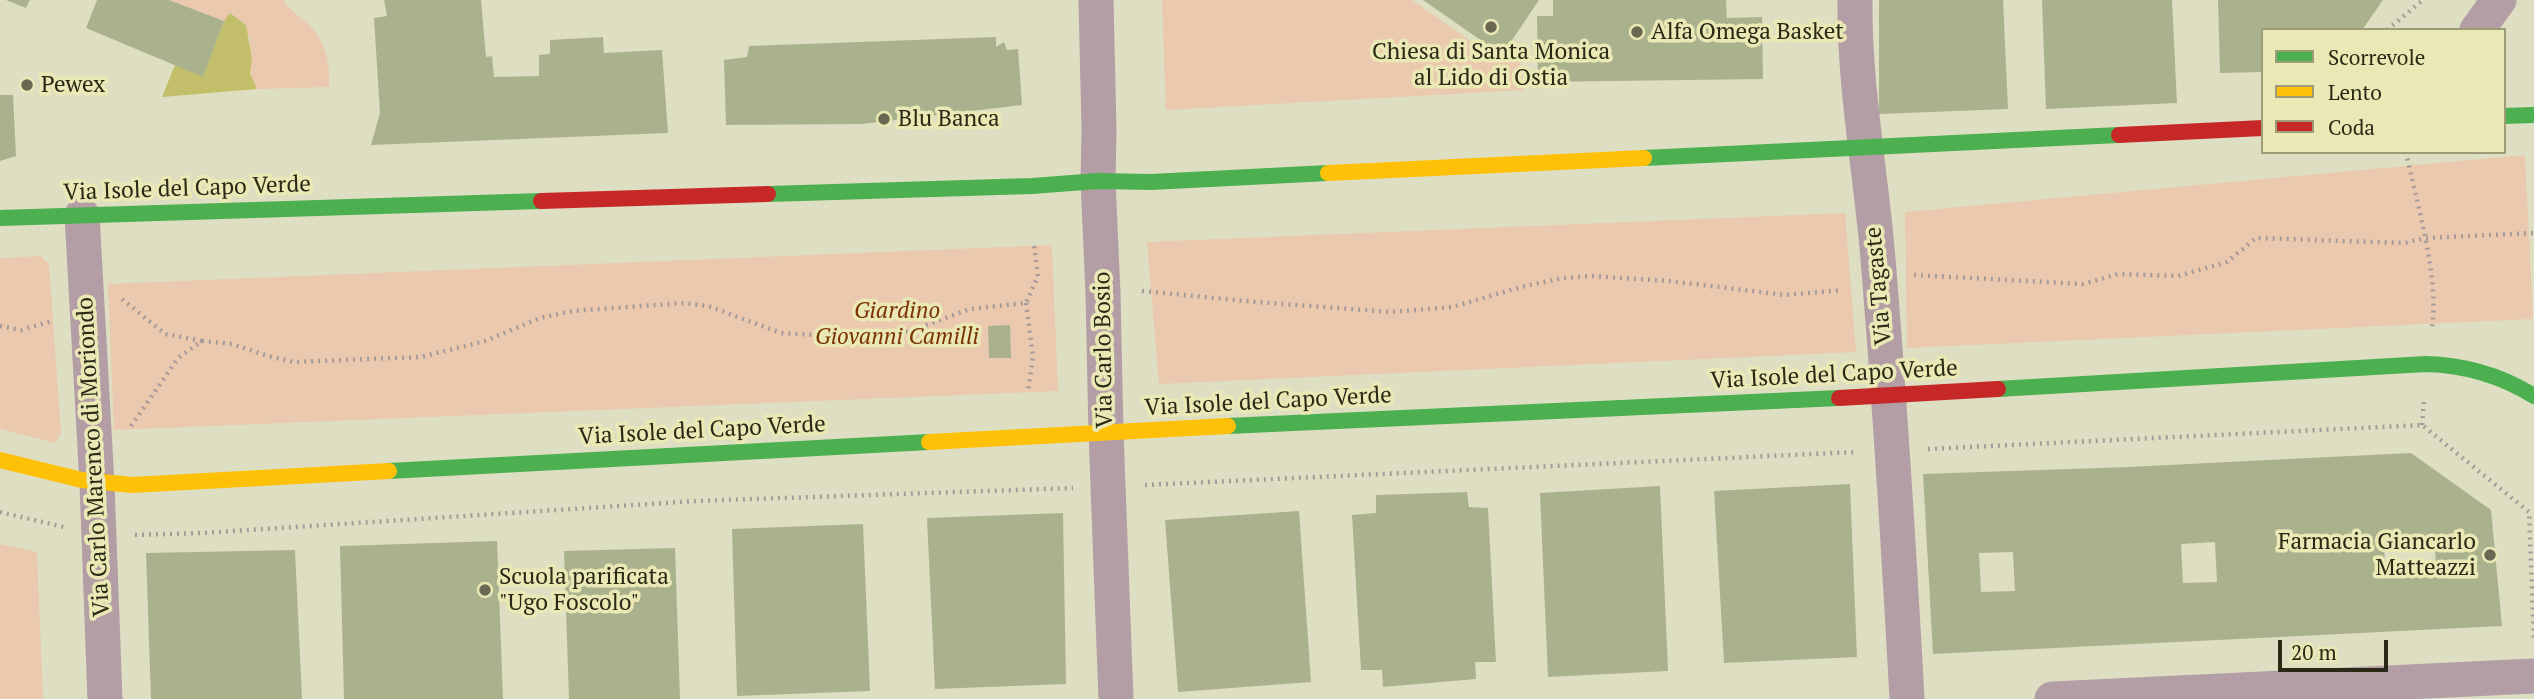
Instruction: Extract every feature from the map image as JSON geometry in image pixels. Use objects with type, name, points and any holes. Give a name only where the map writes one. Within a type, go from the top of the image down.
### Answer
[{"type":"street","name":"Via Carlo Bosio","points":[[1096,0],[1100,130],[1098,181],[1116,699]]},
{"type":"street","name":"Via Tagaste","points":[[1855,0],[1857,68],[1878,258],[1907,699]]},
{"type":"street","points":[[2478,28],[2499,0]]},
{"type":"street","points":[[2506,116],[2534,115]]},
{"type":"street","name":"Via Isole del Capo Verde","points":[[0,218],[1032,186],[1098,181],[1165,181],[2261,128]]},
{"type":"street","name":"Via Carlo Marenco di Moriondo","points":[[82,215],[97,484],[105,699]]},
{"type":"street","name":"Via Isole del Capo Verde","points":[[0,460],[69,479],[97,484],[132,485],[1106,432],[1888,396],[2440,363],[2482,370],[2515,384],[2534,396]]},
{"type":"street","points":[[2052,699],[2534,676]]},
{"type":"path","points":[[2389,28],[2423,0]]},
{"type":"path","points":[[2406,154],[2425,238],[2435,310]]},
{"type":"path","points":[[1906,274],[2083,284],[2118,274],[2178,276],[2227,262],[2256,238],[2405,243],[2425,238],[2534,233]]},
{"type":"path","points":[[1028,392],[1033,357],[1026,303],[1038,276],[1034,246]]},
{"type":"path","points":[[1142,291],[1391,312],[1444,309],[1524,286],[1563,278],[1591,276],[1669,281],[1785,295],[1851,289]]},
{"type":"path","points":[[119,295],[165,334],[232,344],[294,362],[421,357],[485,341],[540,318],[573,311],[684,303],[708,306],[781,333],[888,339],[971,309],[1026,303]]},
{"type":"path","points":[[0,326],[21,330],[53,321]]},
{"type":"path","points":[[129,429],[178,358],[202,341]]},
{"type":"path","points":[[0,512],[99,535],[202,533],[696,501],[1108,487],[2423,425],[2529,512],[2534,644]]},
{"type":"green space","points":[[169,0],[283,0],[319,37],[328,61],[329,87],[257,89],[250,73],[250,39],[231,13],[224,21]]},
{"type":"green space","points":[[1162,0],[1412,0],[1497,60],[1518,45],[1524,90],[1166,110]]},
{"type":"green space","points":[[2525,155],[2533,319],[1907,348],[1905,212]]},
{"type":"green space","points":[[1845,213],[1856,352],[1159,384],[1147,242]]},
{"type":"green space","name":"Giardino Giovanni Camilli","points":[[1052,245],[1058,391],[114,430],[108,284]]},
{"type":"green space","points":[[41,256],[49,264],[61,433],[55,443],[0,429],[0,258]]},
{"type":"green space","points":[[0,544],[37,552],[43,699],[0,699]]},
{"type":"shaded area","points":[[230,13],[246,25],[252,59],[250,73],[257,89],[162,97],[175,65],[203,76],[224,21]]},
{"type":"building","points":[[6,0],[30,0],[26,8]]},
{"type":"building","points":[[97,0],[169,0],[224,21],[203,77],[86,28]]},
{"type":"building","points":[[384,0],[481,0],[486,57],[492,56],[494,77],[539,76],[539,55],[550,54],[550,40],[603,37],[604,53],[662,50],[668,133],[371,145],[380,113],[374,18],[387,16]]},
{"type":"building","name":"Chiesa di Santa Monica al Lido di Ostia","points":[[1423,0],[1539,0],[1502,55]]},
{"type":"building","name":"Alfa Omega Basket","points":[[1553,0],[1726,0],[1727,18],[1762,17],[1763,79],[1538,82],[1537,16],[1553,16]]},
{"type":"building","points":[[1879,0],[2003,0],[2008,109],[1879,114]]},
{"type":"building","points":[[2042,0],[2172,0],[2177,103],[2046,109]]},
{"type":"building","points":[[2218,0],[2383,0],[2363,28],[2261,28],[2261,72],[2220,73]]},
{"type":"building","points":[[996,37],[996,47],[1004,42],[1007,50],[1018,49],[1022,105],[862,124],[726,125],[724,60],[747,57],[749,46]]},
{"type":"building","points":[[0,95],[13,95],[16,156],[0,161]]},
{"type":"building","points":[[1010,325],[1011,358],[989,358],[988,326]]},
{"type":"building","points":[[2411,453],[2491,510],[2502,626],[1933,654],[1923,474]],"holes":[[[2423,535],[2435,542],[2436,571],[2385,573],[2384,536]],[[2215,542],[2217,582],[2183,583],[2181,544]],[[2013,552],[2015,591],[1981,592],[1979,553]]]},
{"type":"building","points":[[1850,484],[1857,657],[1724,663],[1714,491]]},
{"type":"building","points":[[1660,486],[1668,671],[1548,677],[1540,493]]},
{"type":"building","points":[[1467,492],[1469,507],[1488,508],[1496,662],[1475,662],[1476,679],[1383,687],[1382,670],[1361,670],[1352,515],[1376,513],[1376,495]]},
{"type":"building","points":[[1299,511],[1311,682],[1178,692],[1165,520]]},
{"type":"building","points":[[1063,513],[1066,684],[935,689],[927,518]]},
{"type":"building","points":[[863,524],[870,691],[737,696],[732,529]]},
{"type":"building","points":[[497,541],[503,699],[344,699],[340,546]]},
{"type":"building","points":[[675,548],[680,699],[569,699],[564,551]]},
{"type":"building","points":[[295,550],[302,699],[151,699],[146,553]]},
{"type":"traffic: fast","points":[[2506,116],[2534,115]]},
{"type":"traffic: fast","points":[[1644,158],[2119,135]]},
{"type":"traffic: fast","points":[[768,194],[1032,186],[1098,181],[1151,182],[1328,173]]},
{"type":"traffic: fast","points":[[0,218],[541,201]]},
{"type":"traffic: fast","points":[[1998,389],[2426,364],[2455,366],[2482,372],[2534,396]]},
{"type":"traffic: fast","points":[[1228,426],[1839,398]]},
{"type":"traffic: fast","points":[[389,471],[929,442]]},
{"type":"traffic: slow","points":[[1328,173],[1644,158]]},
{"type":"traffic: slow","points":[[929,442],[1228,426]]},
{"type":"traffic: slow","points":[[0,460],[82,480],[132,485],[389,471]]},
{"type":"traffic: jam","points":[[2119,135],[2261,128]]},
{"type":"traffic: jam","points":[[541,201],[768,194]]},
{"type":"traffic: jam","points":[[1839,398],[1998,389]]},
{"type":"place","name":"Chiesa di Santa Monica al Lido di Ostia","points":[[1491,27]]},
{"type":"place","name":"Alfa Omega Basket","points":[[1637,32]]},
{"type":"place","name":"Pewex","points":[[27,85]]},
{"type":"place","name":"Blu Banca","points":[[884,119]]},
{"type":"place","name":"Farmacia Giancarlo Matteazzi","points":[[2490,555]]},
{"type":"place","name":"Scuola parificata \"Ugo Foscolo\"","points":[[485,590]]}]
